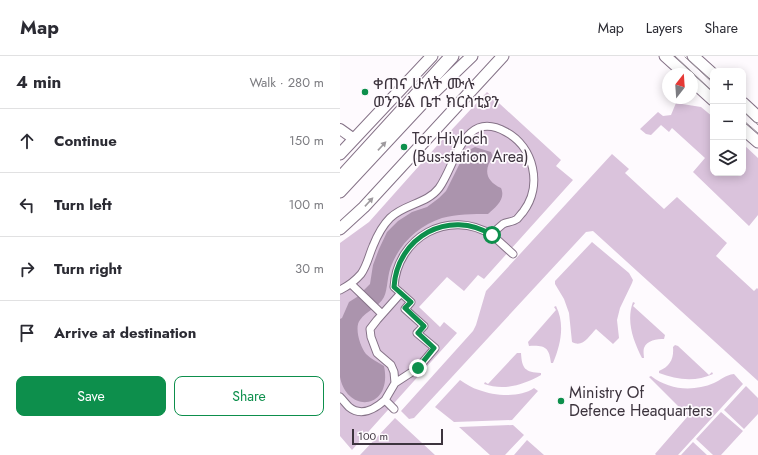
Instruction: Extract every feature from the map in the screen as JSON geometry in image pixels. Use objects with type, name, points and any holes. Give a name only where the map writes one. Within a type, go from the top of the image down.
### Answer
[{"type":"highway","points":[[340,166],[441,56]]},
{"type":"highway","points":[[340,179],[452,56]]},
{"type":"main road","points":[[340,154],[429,59],[441,56]]},
{"type":"main road","points":[[340,192],[422,104],[472,56]]},
{"type":"main road","points":[[340,229],[364,207],[504,56]]},
{"type":"main road","points":[[665,56],[678,68]]},
{"type":"main road","points":[[693,56],[710,71]]},
{"type":"main road","points":[[698,86],[710,97]]},
{"type":"main road","points":[[744,104],[758,117]]},
{"type":"main road","points":[[746,132],[758,142]]},
{"type":"street","points":[[340,290],[351,284],[362,273],[379,232],[390,218],[402,209],[429,198],[439,188],[466,136],[479,128],[492,126],[499,128],[513,136],[527,151],[535,174],[533,192],[528,205],[517,219],[501,225],[492,235]]},
{"type":"street","points":[[340,129],[354,139]]},
{"type":"street","points":[[340,397],[350,408],[359,411],[370,410],[377,407],[385,400],[395,383],[418,368],[434,348],[418,333],[424,326],[405,308],[411,302],[394,287],[398,265],[405,252],[415,240],[426,232],[438,228],[452,225],[468,226],[483,229],[513,254]]},
{"type":"street","points":[[351,284],[380,311]]},
{"type":"street","points":[[395,383],[392,365],[376,354],[370,329],[380,311],[401,293]]},
{"type":"street","points":[[385,400],[394,409]]},
{"type":"shaded area","points":[[487,92],[561,160],[556,166],[573,180],[484,279],[478,275],[464,291],[447,277],[419,307],[440,327],[444,322],[457,333],[352,450],[340,436],[340,243],[369,222]]},
{"type":"shaded area","points":[[676,104],[701,107],[710,114],[710,176],[746,176],[746,147],[758,158],[758,215],[749,226],[693,172],[705,158],[672,128],[669,132],[661,125],[651,135],[646,134],[640,129],[658,112],[663,116],[671,115]]},
{"type":"shaded area","points":[[475,147],[491,152],[493,157],[487,171],[489,179],[501,188],[501,199],[497,206],[488,214],[453,216],[442,218],[426,225],[412,235],[396,256],[390,268],[384,297],[379,304],[358,323],[358,337],[362,347],[368,356],[384,366],[385,381],[382,391],[376,399],[368,402],[359,401],[351,397],[344,389],[340,377],[340,319],[342,318],[349,302],[357,297],[370,284],[373,265],[387,232],[398,221],[412,212],[427,207],[439,198],[446,191],[467,151]]},
{"type":"shaded area","points":[[612,154],[629,169],[625,173],[664,209],[677,197],[727,243],[716,256],[754,291],[757,288],[758,289],[758,381],[593,231],[586,232],[414,418],[409,419],[401,411],[473,331],[486,291]]},
{"type":"shaded area","points":[[592,242],[629,273],[633,280],[620,308],[617,320],[619,338],[613,344],[596,329],[583,342],[572,342],[569,313],[564,299],[555,284],[555,281]]},
{"type":"shaded area","points":[[633,302],[635,303],[633,306],[665,335],[664,339],[652,340],[645,345],[644,358],[642,358],[633,337],[630,323]]},
{"type":"shaded area","points":[[556,306],[559,313],[561,334],[556,356],[553,363],[551,363],[546,348],[529,346],[528,342],[556,310],[554,307]]},
{"type":"shaded area","points":[[675,345],[678,346],[709,375],[712,372],[713,374],[707,377],[680,379],[659,373],[659,371],[666,367],[672,359],[673,347]]},
{"type":"shaded area","points":[[517,353],[521,353],[522,363],[525,369],[531,372],[541,373],[541,375],[527,382],[513,386],[499,387],[484,384],[485,382],[488,384]]},
{"type":"shaded area","points":[[734,374],[743,384],[678,455],[656,455],[655,454],[688,416],[649,377],[651,376],[658,381],[673,387],[698,388],[714,383],[728,375]]},
{"type":"shaded area","points":[[460,380],[474,388],[492,394],[515,395],[534,388],[538,391],[512,420],[454,422],[435,407]]},
{"type":"shaded area","points":[[746,386],[758,398],[758,414],[744,429],[724,410]]},
{"type":"shaded area","points":[[721,412],[743,431],[721,455],[713,455],[696,439]]},
{"type":"shaded area","points":[[395,418],[435,455],[360,455]]},
{"type":"shaded area","points":[[513,425],[524,435],[505,455],[490,455],[459,427]]},
{"type":"shaded area","points":[[527,440],[544,455],[514,455]]},
{"type":"shaded area","points":[[693,442],[707,455],[681,455]]},
{"type":"tram line","points":[[675,56],[710,89]]},
{"type":"tram line","points":[[685,57],[710,80]]},
{"type":"tram line","points":[[746,114],[758,125]]},
{"type":"tram line","points":[[746,123],[758,133]]},
{"type":"place","name":"ቀጠና ሁለት ሙሉ ወንጌል ቤተ ክርስቲያን","points":[[365,92]]},
{"type":"place","name":"Tor Hiyloch (Bus-station Area)","points":[[404,147]]},
{"type":"place","name":"Ministry Of Defence Heaquarters","points":[[561,401]]},
{"type":"route","points":[[418,368],[434,348],[418,333],[424,326],[405,308],[411,302],[394,287],[398,265],[405,252],[415,240],[426,232],[452,225],[483,229],[492,235]]}]
